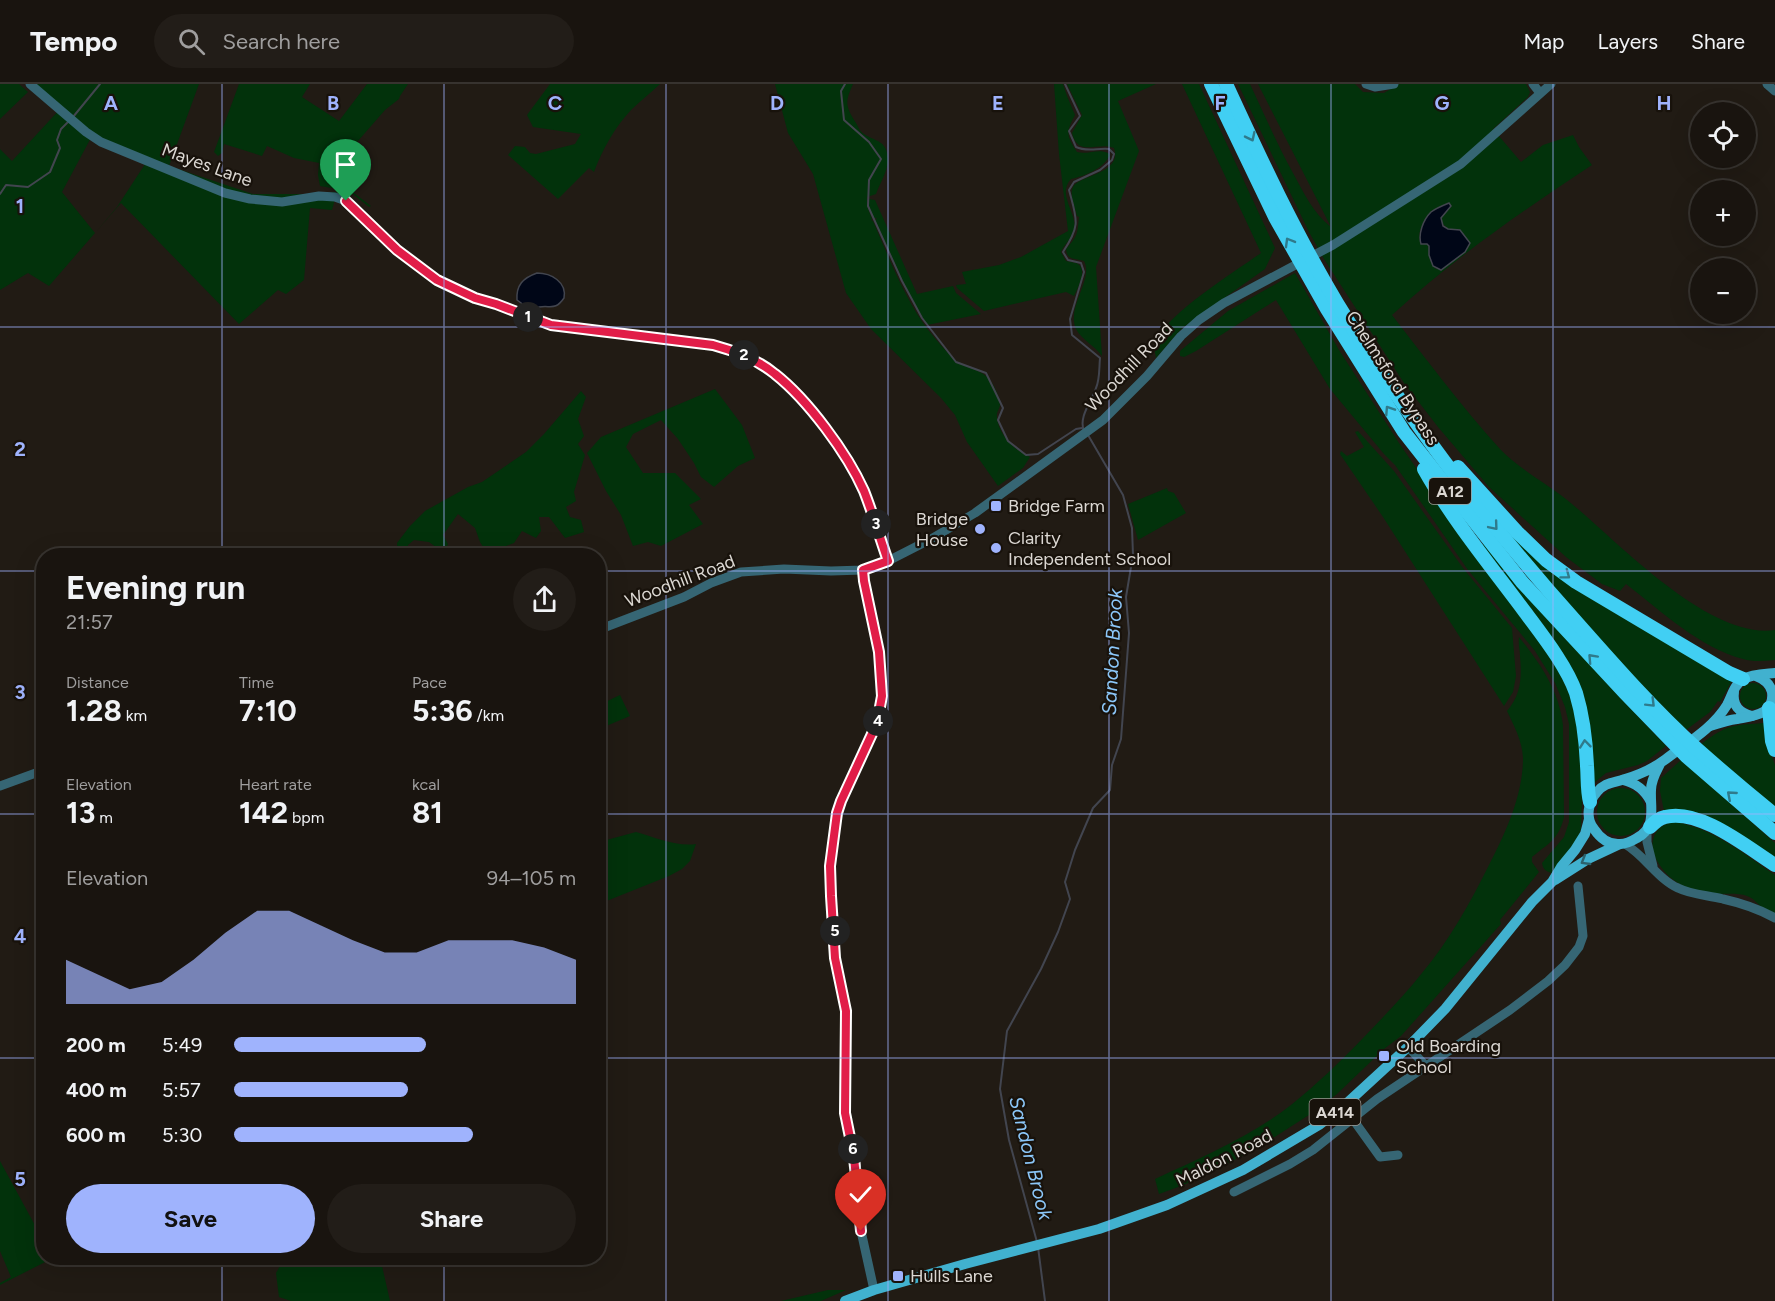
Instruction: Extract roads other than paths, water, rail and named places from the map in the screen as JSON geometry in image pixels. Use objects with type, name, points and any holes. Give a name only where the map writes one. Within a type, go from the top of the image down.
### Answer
[{"type":"highway","name":"Chelmsford Bypass","points":[[1211,84],[1275,217],[1327,309],[1404,432],[1522,582],[1624,693],[1686,756],[1775,833]]},
{"type":"highway","name":"Chelmsford Bypass","points":[[1226,84],[1300,237],[1336,301],[1409,412],[1481,511],[1633,685],[1696,748],[1775,815]]},
{"type":"highway","name":"A12","points":[[1409,412],[1546,560],[1576,582],[1729,674],[1749,678]]},
{"type":"highway","name":"A12","points":[[1404,432],[1433,485],[1544,637],[1566,673],[1575,692],[1581,716],[1590,802]]},
{"type":"highway","points":[[1772,701],[1772,741],[1775,750]]},
{"type":"highway","points":[[1648,829],[1657,820],[1666,816],[1677,815],[1702,821],[1775,865]]},
{"type":"main road","points":[[1660,764],[1653,779],[1653,815],[1648,829],[1639,837],[1623,844],[1609,843],[1599,837],[1589,819],[1590,802],[1601,787],[1660,764],[1707,727],[1726,706],[1735,687],[1749,678],[1775,673]]},
{"type":"main road","points":[[1707,727],[1764,713],[1772,701],[1769,684],[1763,679],[1749,678]]},
{"type":"main road","points":[[1734,692],[1736,707],[1741,712],[1752,716]]},
{"type":"main road","points":[[1622,780],[1640,786],[1652,804]]},
{"type":"main road","name":"Maldon Road","points":[[873,1290],[1099,1229],[1167,1205],[1243,1170],[1319,1125],[1346,1104],[1408,1047],[1445,1009],[1532,902],[1552,882],[1585,834],[1589,819]]},
{"type":"main road","name":"Maldon Road","points":[[1552,882],[1588,859],[1623,844]]},
{"type":"main road","name":"A414","points":[[845,1301],[873,1290]]},
{"type":"street","name":"Mayes Lane","points":[[30,84],[101,142],[225,193],[250,200],[282,202],[319,196],[335,197],[346,201],[397,250],[437,280],[475,298],[551,325],[713,345],[736,351],[755,360],[774,373],[808,407],[851,466],[864,492],[888,561]]},
{"type":"street","points":[[1366,84],[1375,87],[1394,84]]},
{"type":"street","points":[[1533,84],[1540,93]]},
{"type":"street","name":"Woodhill Road","points":[[606,627],[741,572],[784,569],[863,570],[888,561],[931,539],[975,513],[1103,420],[1147,376],[1180,336],[1199,320],[1224,303],[1333,245],[1461,164],[1551,84]]},
{"type":"street","points":[[1767,84],[1775,91]]},
{"type":"street","points":[[863,570],[879,652],[882,696],[877,723],[837,813],[830,866],[835,958],[846,1011],[845,1113],[854,1157],[861,1231],[873,1290]]},
{"type":"street","points":[[0,786],[36,773]]},
{"type":"street","points":[[1648,829],[1647,843],[1653,866]]},
{"type":"street","points":[[1623,844],[1635,850],[1661,876],[1678,888],[1696,894],[1723,898],[1760,910],[1775,918]]},
{"type":"street","name":"Maldon Road","points":[[1234,1192],[1313,1150],[1377,1099],[1510,1010],[1565,965],[1579,947],[1583,936],[1578,886]]},
{"type":"street","points":[[1408,1047],[1426,1066]]},
{"type":"street","points":[[1352,1118],[1380,1157],[1398,1155]]},
{"type":"water","points":[[1449,203],[1451,206],[1441,218],[1443,226],[1460,230],[1470,243],[1465,252],[1441,270],[1433,266],[1429,246],[1421,244],[1420,236],[1428,215]]},
{"type":"water","points":[[537,273],[552,277],[563,287],[564,298],[558,305],[533,307],[517,300],[521,283]]},
{"type":"waterway","points":[[73,117],[100,84]]},
{"type":"waterway","points":[[845,84],[841,91],[844,120],[869,142],[881,159],[869,180],[868,206],[902,281],[922,318],[956,362],[986,373],[1003,408],[998,420],[1008,441],[1026,455],[1038,454],[1076,429],[1082,428]]},
{"type":"waterway","name":"Sandon Brook","points":[[1065,84],[1080,116],[1069,131],[1076,147],[1088,150],[1109,149],[1114,154],[1112,160],[1100,170],[1074,182],[1069,190],[1076,222],[1073,235],[1063,252],[1068,260],[1081,263],[1084,272],[1070,319],[1072,335],[1100,358],[1097,385],[1083,420],[1084,431]]},
{"type":"waterway","points":[[0,194],[6,185],[28,187],[50,172],[60,148],[57,140],[61,129],[69,121]]},
{"type":"waterway","name":"Sandon Brook","points":[[1037,1242],[1009,1140],[1000,1089],[1007,1031],[1041,969],[1058,932],[1070,899],[1065,882],[1075,850],[1093,808],[1110,790],[1112,765],[1121,739],[1129,633],[1126,597],[1133,555],[1132,528],[1123,495],[1088,435]]},
{"type":"waterway","name":"Sandon Brook","points":[[1038,1247],[1045,1301]]},
{"type":"place","name":"Bridge Farm","points":[[996,506]]},
{"type":"place","name":"Bridge House","points":[[980,529]]},
{"type":"place","name":"Clarity Independent School","points":[[996,548]]},
{"type":"place","name":"Old Boarding School","points":[[1384,1056]]},
{"type":"place","name":"Hulls Lane","points":[[898,1276]]}]
